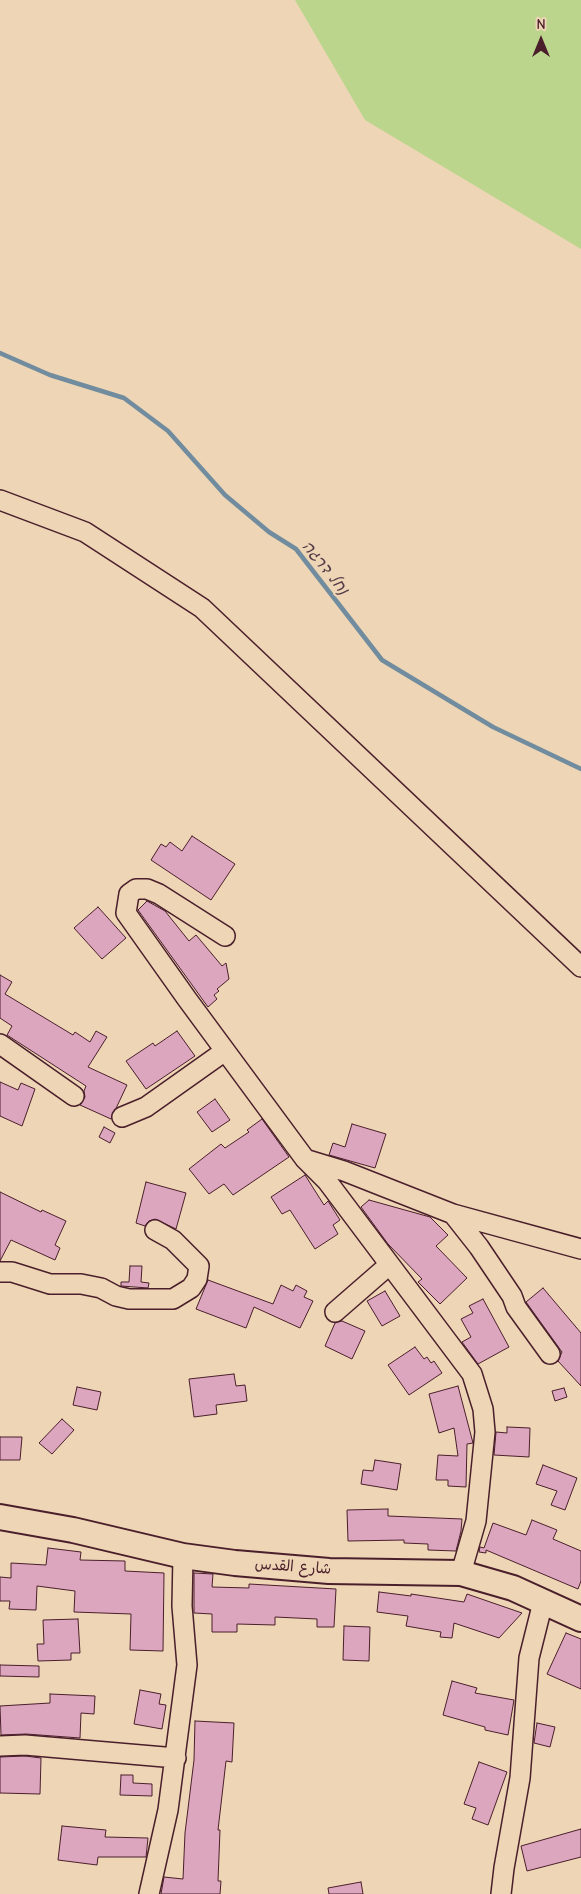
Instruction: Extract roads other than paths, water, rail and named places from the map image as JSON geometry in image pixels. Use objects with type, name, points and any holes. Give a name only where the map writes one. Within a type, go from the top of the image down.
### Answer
[{"type":"main road","name":"شارع القدس","points":[[0,1517],[73,1530],[183,1556],[321,1570],[461,1573],[513,1588],[581,1619]]},
{"type":"street","points":[[0,500],[84,532],[202,608],[579,958]]},
{"type":"street","points":[[225,936],[153,891],[136,889],[129,894],[126,913],[305,1159],[327,1181],[472,1374],[483,1409],[484,1440],[476,1521],[461,1573]]},
{"type":"street","points":[[0,1044],[74,1096]]},
{"type":"street","points":[[122,1117],[146,1107],[225,1050]]},
{"type":"street","points":[[305,1159],[453,1214],[581,1249]]},
{"type":"street","points":[[453,1214],[479,1247],[512,1296],[516,1307],[550,1354]]},
{"type":"street","points":[[0,1272],[12,1272],[50,1284],[81,1284],[101,1288],[116,1296],[129,1299],[173,1299],[191,1288],[197,1279],[198,1266],[173,1240],[155,1230]]},
{"type":"street","points":[[335,1312],[389,1265]]},
{"type":"street","points":[[149,1894],[168,1810],[187,1665],[182,1606],[183,1556]]},
{"type":"street","points":[[501,1894],[520,1778],[528,1658],[543,1602]]},
{"type":"street","points":[[0,1746],[25,1745],[176,1758]]},
{"type":"waterway","name":"נחל דרגה","points":[[0,353],[50,375],[124,398],[168,431],[225,495],[269,532],[296,549],[382,660],[493,727],[581,769]]}]
